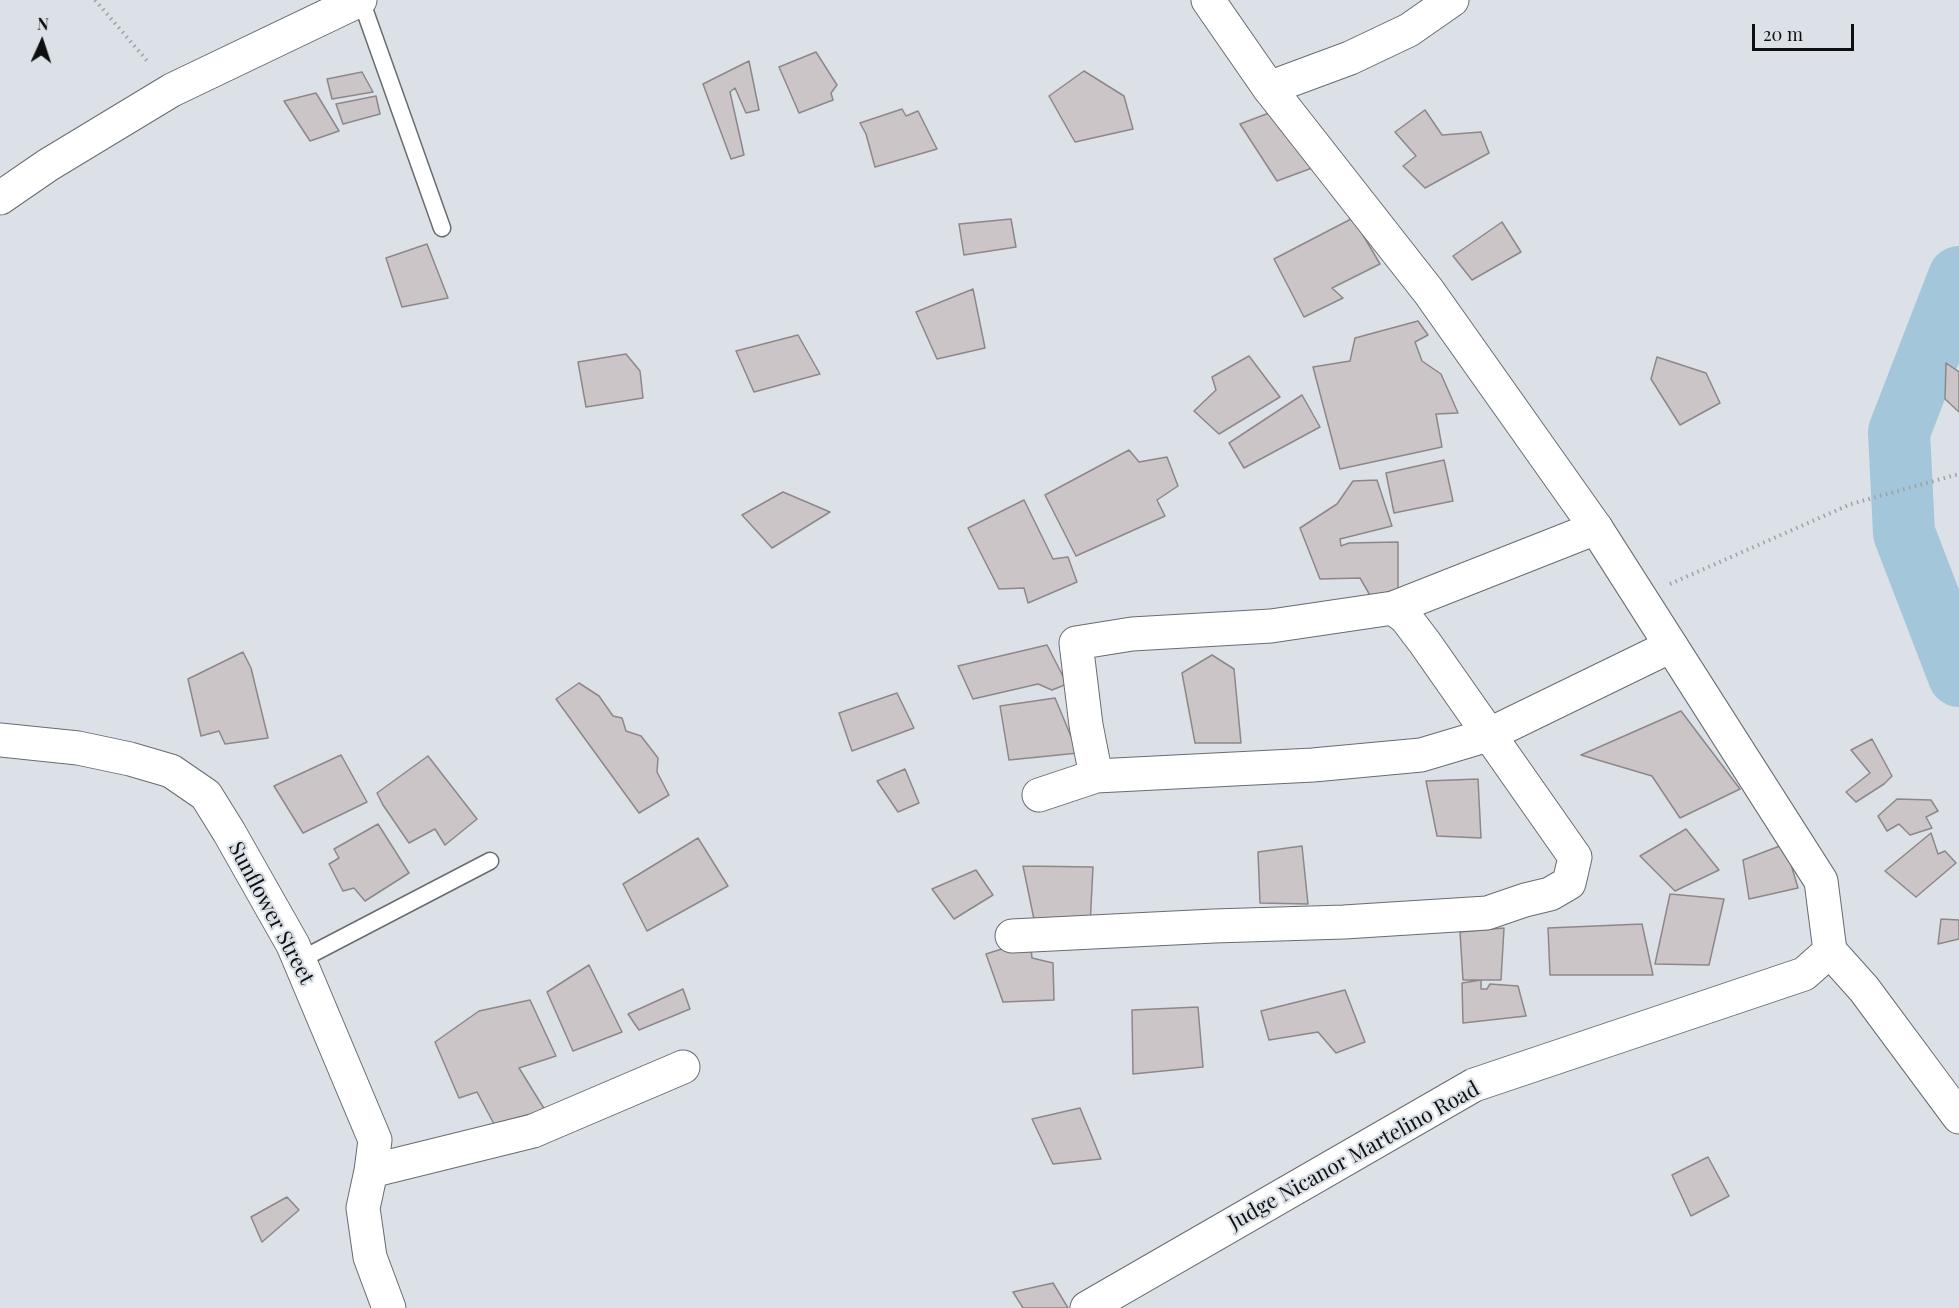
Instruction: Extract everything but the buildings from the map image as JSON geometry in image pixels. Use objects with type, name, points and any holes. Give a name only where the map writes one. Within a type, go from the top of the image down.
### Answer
[{"type":"street","points":[[0,198],[48,165],[172,90],[361,0]]},
{"type":"street","points":[[1208,0],[1269,88],[1429,292],[1596,528],[1821,881],[1830,951],[1864,989],[1959,1117]]},
{"type":"street","points":[[1269,88],[1350,58],[1408,30],[1452,0]]},
{"type":"street","points":[[1096,776],[1086,725],[1076,643],[1132,634],[1271,626],[1393,608],[1596,528]]},
{"type":"street","points":[[1012,936],[1344,922],[1487,913],[1550,894],[1569,883],[1575,857],[1413,626],[1393,608]]},
{"type":"street","points":[[1039,795],[1096,776],[1313,765],[1421,755],[1488,735],[1671,646]]},
{"type":"street","name":"Sunflower Street","points":[[0,740],[78,748],[130,759],[171,771],[206,795],[293,945],[375,1140],[363,1208],[369,1257],[389,1308]]},
{"type":"street","name":"Judge Nicanor Martelino Road","points":[[1087,1308],[1474,1085],[1804,974],[1830,951]]},
{"type":"street","points":[[371,1172],[533,1131],[683,1067]]},
{"type":"lane","points":[[361,0],[442,228]]},
{"type":"lane","points":[[300,960],[490,861]]},
{"type":"path","points":[[95,0],[172,90]]},
{"type":"path","points":[[1639,598],[1851,504],[1959,474]]},
{"type":"waterway","points":[[1959,277],[1899,432],[1904,533],[1959,676]]}]
